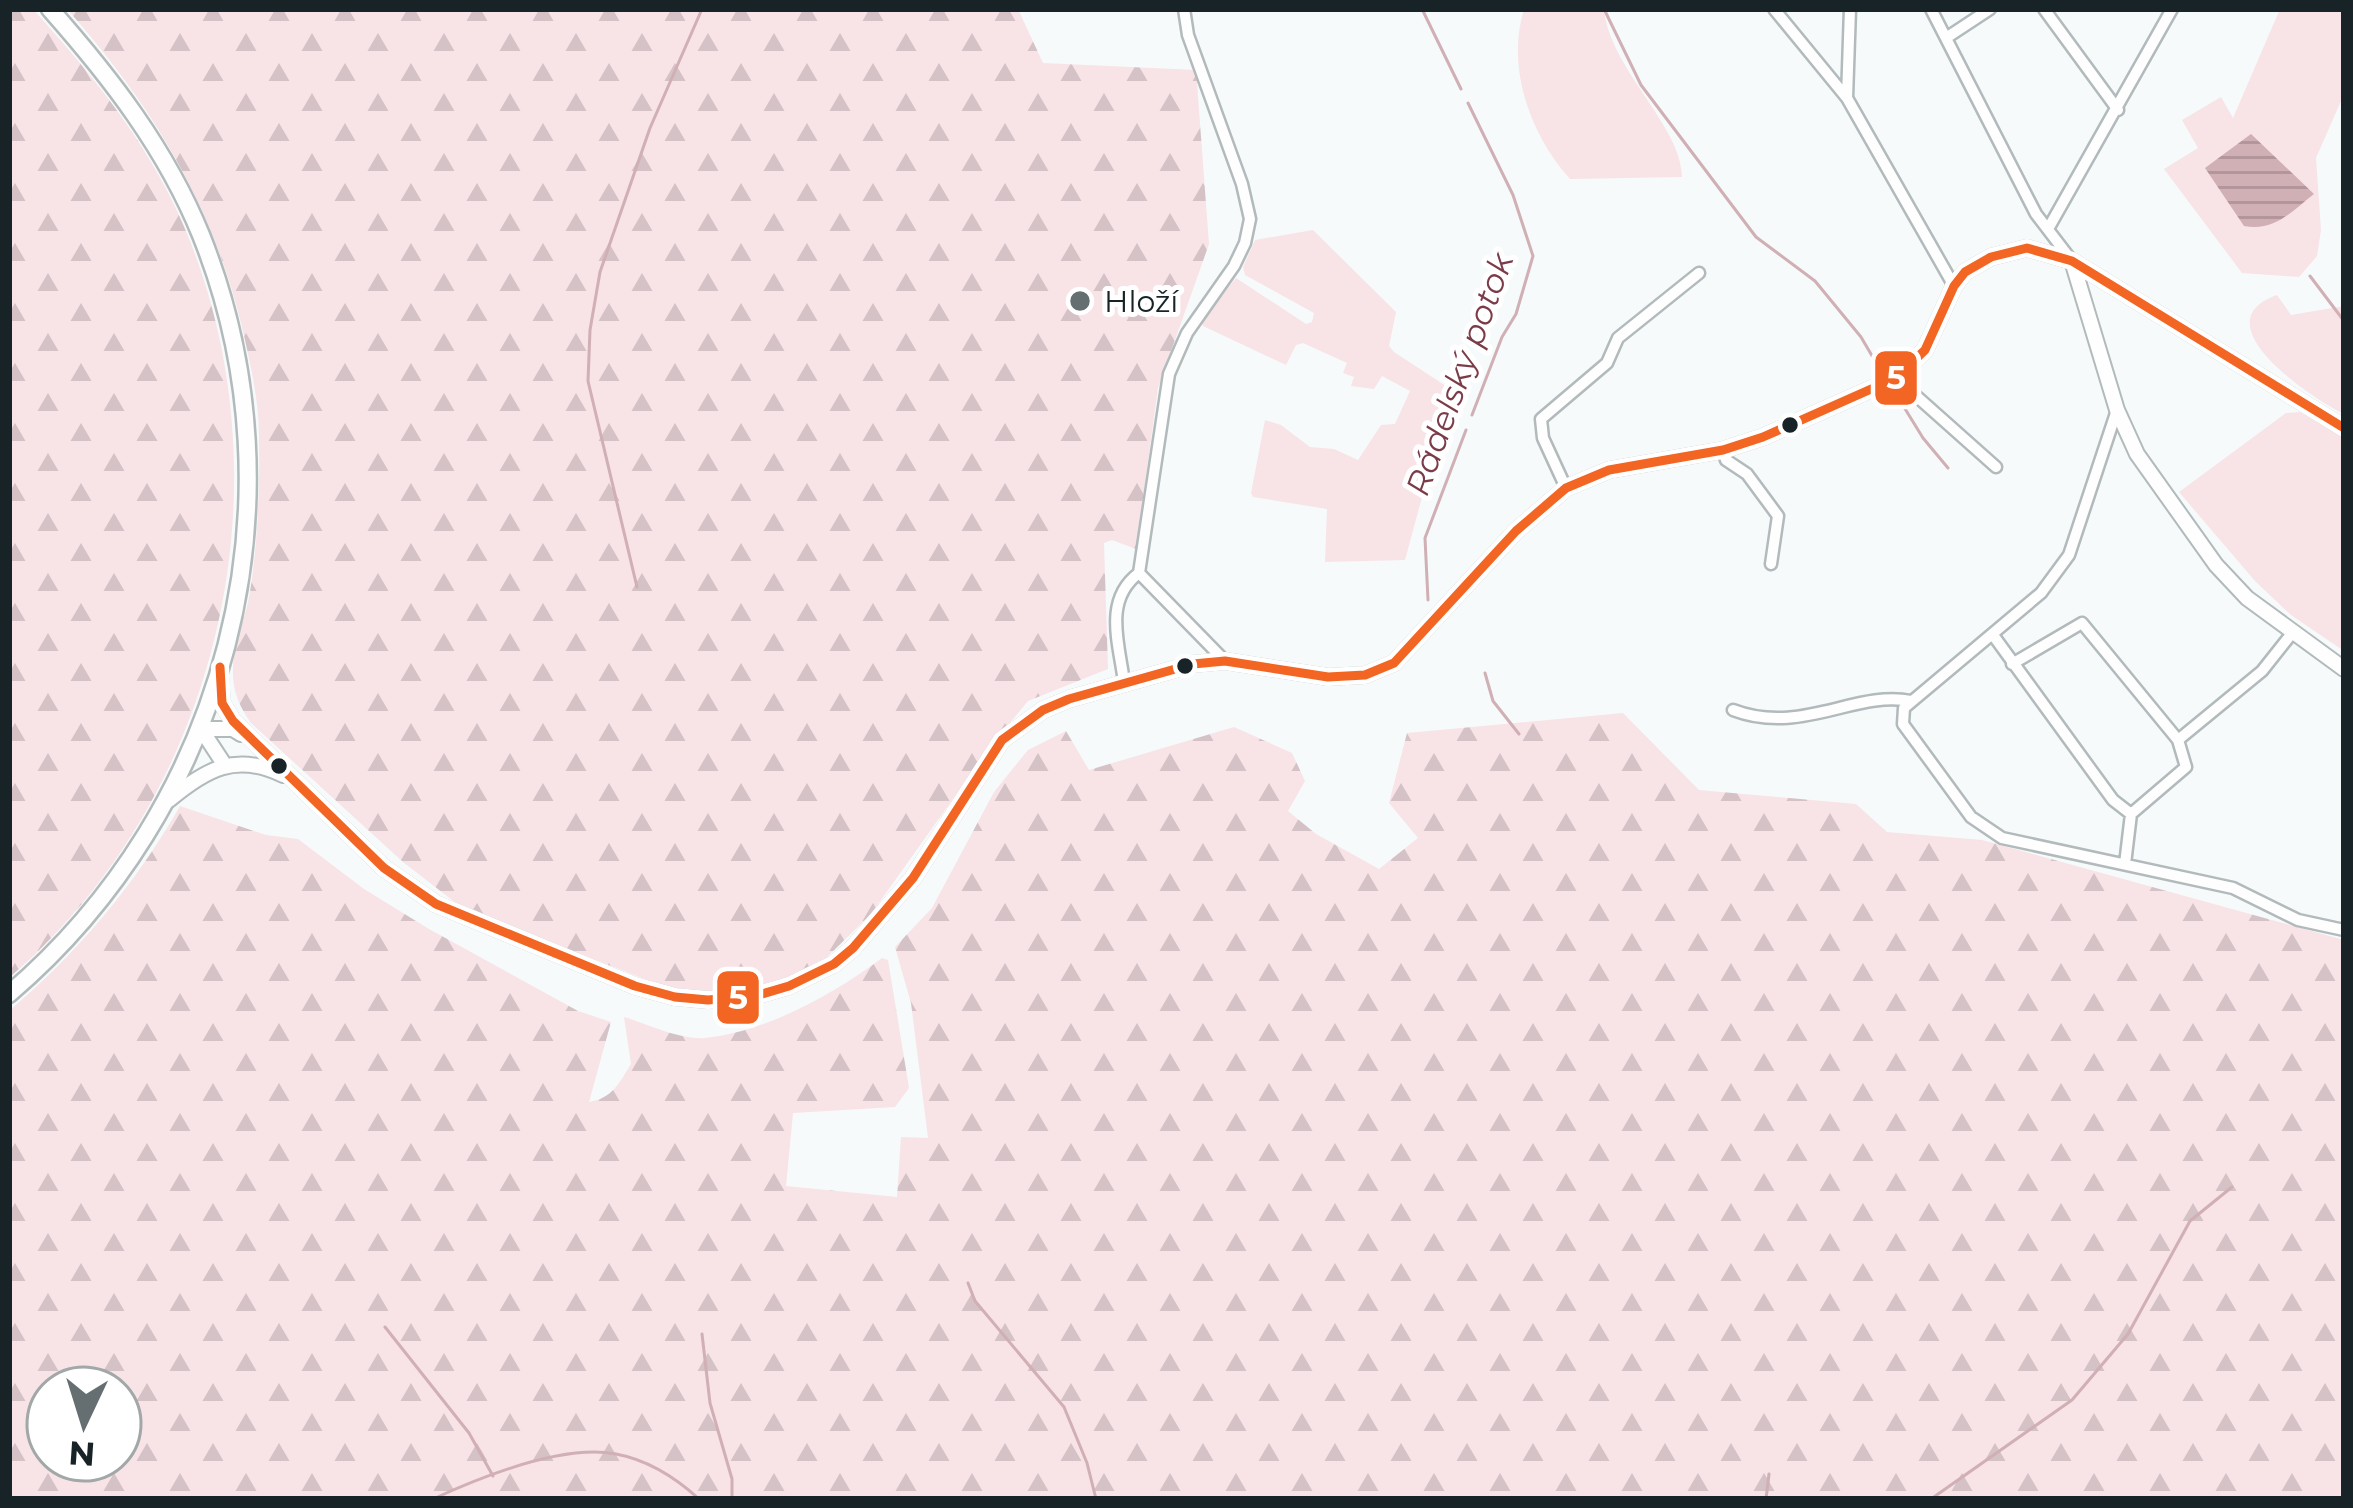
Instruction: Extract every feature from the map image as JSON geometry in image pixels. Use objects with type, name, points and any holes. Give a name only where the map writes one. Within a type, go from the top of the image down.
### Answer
[{"type":"main road","points":[[9,994],[40,968],[120,878],[169,800],[202,729],[238,588],[247,432],[220,291],[197,225],[156,145],[96,61],[50,9]]},
{"type":"street","points":[[1124,682],[1115,608],[1126,583],[1139,573],[1169,374],[1187,334],[1234,266],[1250,219],[1188,34],[1184,9]]},
{"type":"street","points":[[1774,9],[1847,98],[1954,286]]},
{"type":"street","points":[[1847,98],[1850,9]]},
{"type":"street","points":[[1931,9],[2025,193],[2072,261],[2117,410],[2137,454],[2216,565],[2247,598],[2344,669]]},
{"type":"street","points":[[1946,38],[1990,9]]},
{"type":"street","points":[[2044,9],[2118,110]]},
{"type":"street","points":[[2048,230],[2172,9]]},
{"type":"street","points":[[220,667],[224,710],[251,740],[384,868],[436,904],[628,984],[675,998],[755,996],[810,978],[834,964],[871,930],[913,878],[1002,740],[1042,710],[1124,682],[1225,661],[1328,677],[1380,671],[1394,663],[1532,516],[1566,488],[1609,470],[1724,450],[1896,378],[1925,350],[1954,286],[1965,272],[1991,257],[2027,248],[2072,261],[2344,428]]},
{"type":"street","points":[[1566,488],[1544,438],[1541,419],[1607,363],[1618,338],[1699,273]]},
{"type":"street","points":[[1896,378],[1996,467]]},
{"type":"street","points":[[2117,410],[2069,555],[2041,592],[1904,708],[1903,724],[1971,817],[2002,838],[2234,887],[2298,920],[2344,930]]},
{"type":"street","points":[[1724,450],[1726,460],[1747,474],[1778,516],[1772,564]]},
{"type":"street","points":[[1139,573],[1225,661]]},
{"type":"street","points":[[2012,664],[2082,622],[2179,740],[2186,767],[2131,814],[2125,864]]},
{"type":"street","points":[[2179,740],[2262,671],[2294,632]]},
{"type":"street","points":[[1993,635],[2114,800],[2131,814]]},
{"type":"street","points":[[1733,710],[1780,718],[1824,715],[1894,698],[1911,701]]},
{"type":"street","points":[[202,729],[233,729],[251,740]]},
{"type":"street","points":[[202,729],[224,764]]},
{"type":"street","points":[[169,800],[199,775],[224,764],[252,764],[293,780]]},
{"type":"green space","points":[[9,9],[33,9],[101,89],[160,177],[190,241],[219,338],[233,438],[231,539],[215,638],[184,734],[139,823],[80,906],[9,978]]},
{"type":"green space","points":[[67,9],[1018,9],[1043,63],[1196,70],[1209,244],[1158,388],[1136,549],[1112,540],[1104,543],[1108,669],[1028,701],[871,914],[825,959],[792,977],[738,991],[680,993],[461,907],[403,862],[251,723],[240,705],[233,663],[253,573],[259,455],[256,395],[242,327],[214,238],[175,157],[126,81]]},
{"type":"green space","points":[[1524,9],[1604,9],[1618,53],[1671,138],[1682,177],[1570,179],[1543,142],[1525,99],[1518,54]]},
{"type":"green space","points":[[2280,9],[2344,9],[2344,94],[2316,158],[2321,230],[2317,256],[2299,277],[2242,273],[2164,169],[2198,148],[2182,120],[2221,97],[2233,118]]},
{"type":"green space","points":[[1313,230],[1396,312],[1389,346],[1394,352],[1455,392],[1454,404],[1431,444],[1428,475],[1405,560],[1325,562],[1327,509],[1251,493],[1265,420],[1281,425],[1310,447],[1334,449],[1358,460],[1381,425],[1395,424],[1410,391],[1382,376],[1374,389],[1351,386],[1354,377],[1343,373],[1347,363],[1303,343],[1296,345],[1286,365],[1203,326],[1200,319],[1236,278],[1306,324],[1312,322],[1314,313],[1245,275],[1243,267],[1255,240]]},
{"type":"green space","points":[[2277,295],[2291,315],[2344,306],[2344,414],[2288,377],[2255,341],[2250,323],[2256,308]]},
{"type":"green space","points":[[2300,412],[2344,438],[2344,651],[2291,615],[2255,581],[2179,492],[2286,413]]},
{"type":"green space","points":[[1623,713],[1699,790],[1856,804],[1887,832],[1982,840],[2344,940],[2344,1499],[9,1499],[9,1011],[104,916],[180,806],[266,835],[298,839],[364,889],[429,929],[578,1011],[611,1022],[589,1102],[610,1093],[631,1064],[624,1017],[685,1037],[728,1034],[798,1009],[882,958],[888,960],[909,1088],[895,1107],[793,1113],[786,1186],[897,1197],[901,1137],[928,1138],[911,1003],[895,947],[932,908],[994,792],[1028,750],[1066,731],[1089,770],[1234,727],[1292,753],[1305,781],[1288,811],[1316,834],[1379,869],[1418,838],[1389,803],[1407,733]]},
{"type":"shaded area","points":[[2251,134],[2314,194],[2282,219],[2255,227],[2244,226],[2205,168]]},
{"type":"waterway","points":[[637,587],[588,381],[590,330],[600,272],[650,128],[702,9]]},
{"type":"waterway","name":"Rádelský potok","points":[[1422,9],[1461,89]]},
{"type":"waterway","points":[[1604,9],[1641,85],[1756,237],[1815,281],[1861,337],[1885,378]]},
{"type":"waterway","name":"Rádelský potok","points":[[1468,103],[1513,195],[1533,256],[1516,314],[1502,337],[1472,415]]},
{"type":"waterway","points":[[2310,276],[2344,321]]},
{"type":"waterway","points":[[1891,386],[1948,468]]},
{"type":"waterway","name":"Rádelský potok","points":[[1428,600],[1425,538],[1466,430]]},
{"type":"waterway","name":"Rádelský potok","points":[[1485,673],[1493,701],[1519,734]]},
{"type":"waterway","points":[[1931,1499],[2072,1400],[2128,1334],[2190,1221],[2232,1187]]},
{"type":"waterway","points":[[968,1283],[975,1301],[1064,1407],[1096,1499]]},
{"type":"waterway","points":[[385,1327],[469,1433],[493,1476]]},
{"type":"waterway","points":[[702,1334],[710,1403],[732,1479],[732,1499]]},
{"type":"waterway","points":[[433,1499],[523,1464],[595,1452],[650,1465],[699,1499]]},
{"type":"waterway","points":[[1766,1499],[1769,1474]]},
{"type":"transit line","name":"5","points":[[220,667],[222,703],[233,721],[384,868],[436,904],[635,986],[708,1000],[755,996],[834,964],[853,948],[913,878],[1002,740],[1043,710],[1193,664],[1225,661],[1328,677],[1365,675],[1394,663],[1516,531],[1566,488],[1609,470],[1723,450],[1763,437],[1896,378],[1925,350],[1954,286],[1965,272],[1991,257],[2027,248],[2072,261],[2344,428]]},
{"type":"place","name":"Hloží","points":[[1080,301]]}]
